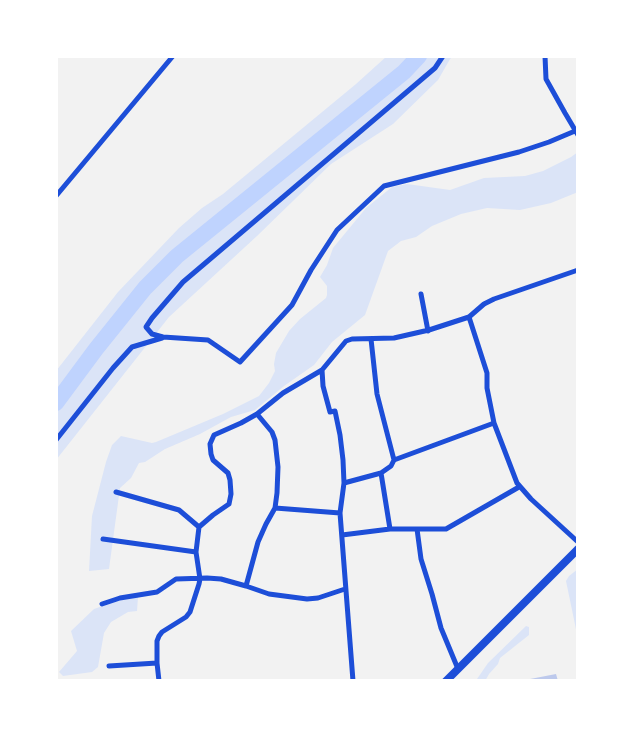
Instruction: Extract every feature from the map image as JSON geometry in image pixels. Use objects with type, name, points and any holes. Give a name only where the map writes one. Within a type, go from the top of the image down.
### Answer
[{"type":"main road","points":[[446,681],[578,549]]},
{"type":"street","points":[[56,196],[173,56]]},
{"type":"street","points":[[443,56],[435,68],[184,282],[146,327],[152,334],[163,337],[208,340],[240,362],[292,305],[311,270],[337,230],[384,186],[519,152],[576,133],[546,79],[545,56]]},
{"type":"street","points":[[159,681],[157,641],[159,636],[162,632],[186,617],[190,612],[199,584],[196,552],[199,527],[228,504],[231,494],[228,473],[213,460],[211,454],[210,444],[214,435],[257,414],[283,393],[322,370],[346,341],[352,339],[394,338],[428,331],[469,316],[494,299],[578,270]]},
{"type":"street","points":[[421,294],[428,331]]},
{"type":"street","points":[[469,316],[487,373],[487,388],[494,423],[519,487],[578,542]]},
{"type":"street","points":[[56,440],[132,347],[163,337]]},
{"type":"street","points":[[344,483],[381,473],[391,466],[394,460],[377,394],[371,340]]},
{"type":"street","points":[[322,370],[330,412],[335,411],[343,460],[344,483],[340,512],[353,681]]},
{"type":"street","points":[[246,586],[258,542],[274,508],[277,493],[278,467],[272,432],[257,414]]},
{"type":"street","points":[[394,460],[494,423]]},
{"type":"street","points":[[381,473],[390,529]]},
{"type":"street","points":[[342,535],[390,529],[446,529],[519,487]]},
{"type":"street","points":[[116,492],[179,510],[199,527]]},
{"type":"street","points":[[274,508],[340,512]]},
{"type":"street","points":[[416,529],[421,559],[441,628],[458,669]]},
{"type":"street","points":[[103,539],[196,552]]},
{"type":"street","points":[[102,604],[120,598],[157,592],[176,579],[221,580],[269,594],[307,599],[318,598],[345,589]]},
{"type":"street","points":[[109,666],[157,663]]},
{"type":"shaded area","points":[[387,56],[453,56],[438,80],[393,124],[331,164],[257,236],[169,317],[56,460],[56,371],[118,292],[179,228],[202,208],[223,194]]},
{"type":"shaded area","points":[[578,152],[578,192],[551,203],[520,210],[487,208],[461,214],[432,226],[416,237],[401,241],[388,251],[365,315],[332,342],[314,365],[255,410],[231,417],[200,434],[165,449],[145,462],[139,463],[131,478],[120,488],[109,569],[89,571],[92,516],[112,445],[121,436],[152,443],[156,442],[223,414],[259,396],[275,371],[276,353],[289,331],[300,319],[326,298],[327,286],[320,277],[333,248],[366,208],[392,187],[407,184],[450,190],[484,178],[525,176],[543,171]]},
{"type":"shaded area","points":[[578,569],[578,634],[577,634],[566,581]]},
{"type":"shaded area","points":[[138,597],[137,611],[128,612],[111,622],[104,633],[98,667],[92,672],[63,676],[59,672],[77,651],[71,631],[94,609]]},
{"type":"shaded area","points":[[526,626],[529,627],[529,635],[500,658],[498,664],[485,681],[477,679],[488,663]]},
{"type":"building","points":[[556,674],[558,681],[525,680]]},
{"type":"waterway","points":[[56,403],[145,288],[177,256],[404,72],[419,56]]}]
